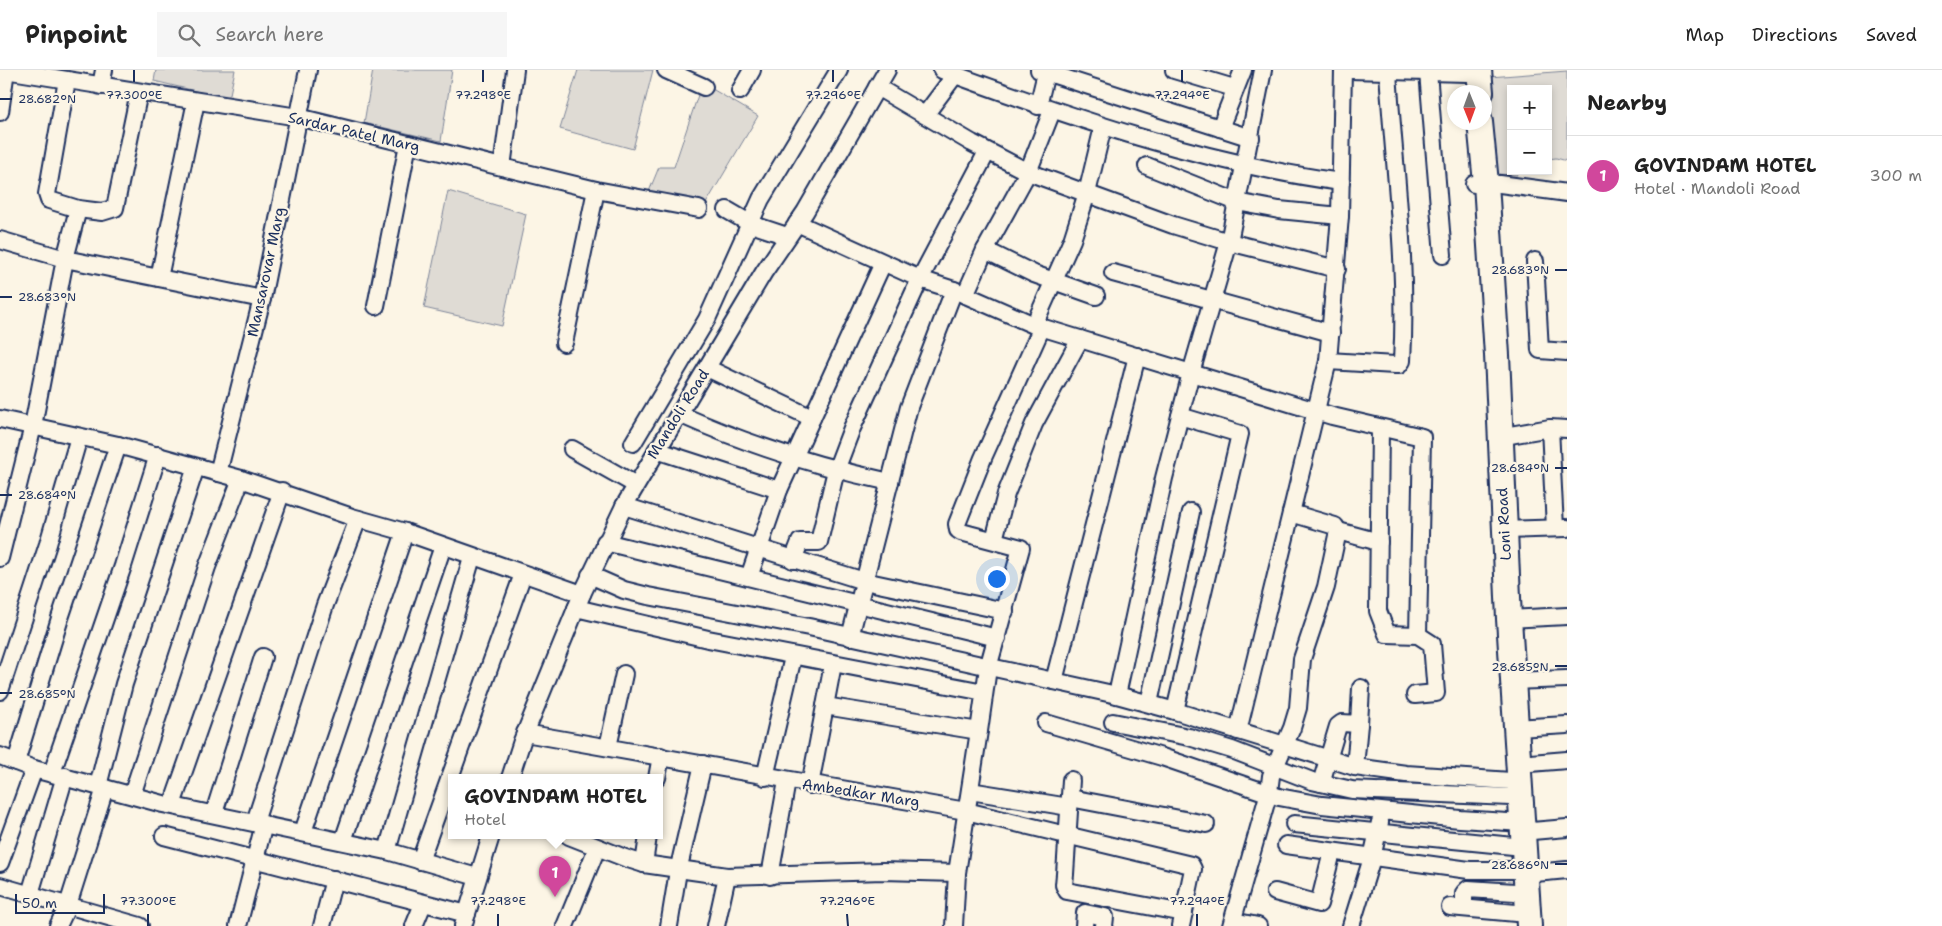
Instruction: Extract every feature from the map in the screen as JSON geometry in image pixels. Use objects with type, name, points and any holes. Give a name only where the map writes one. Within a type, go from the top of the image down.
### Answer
[{"type":"highway","name":"Loni Road","points":[[1471,130],[1480,184],[1497,355],[1499,437],[1516,728],[1513,781],[1520,831],[1521,900]]},
{"type":"highway","name":"Loni Road","points":[[1480,130],[1480,184],[1513,781],[1520,831],[1521,900]]},
{"type":"street","name":"Sardar Patel Marg","points":[[6,70],[67,80],[102,78],[139,92],[298,117],[596,190],[699,210]]},
{"type":"street","points":[[0,112],[6,70]]},
{"type":"street","name":"Mansarovar Marg","points":[[218,473],[262,299],[308,70]]},
{"type":"street","points":[[502,167],[515,70]]},
{"type":"street","points":[[666,70],[704,87]]},
{"type":"street","points":[[740,91],[752,70]]},
{"type":"street","points":[[633,442],[707,319],[761,198],[839,70]]},
{"type":"street","name":"Mandoli Road","points":[[511,774],[525,733],[579,601],[605,542],[624,506],[656,450],[787,236],[797,223],[887,70]]},
{"type":"street","points":[[1174,70],[1234,88]]},
{"type":"street","points":[[1220,128],[1234,88],[1243,70]]},
{"type":"street","points":[[1117,695],[1164,478],[1191,372],[1229,242],[1263,70]]},
{"type":"street","points":[[1238,732],[1328,361],[1340,216],[1342,70]]},
{"type":"street","points":[[1349,70],[1428,72],[1474,78]]},
{"type":"street","points":[[925,115],[948,72],[1103,127],[1245,166],[1340,182]]},
{"type":"street","points":[[850,637],[909,407],[959,293],[1028,172],[1045,108],[1047,72],[1251,138]]},
{"type":"street","points":[[1328,361],[1399,365],[1402,360],[1403,294],[1400,210],[1393,154],[1388,72]]},
{"type":"street","points":[[1428,72],[1443,255]]},
{"type":"street","points":[[67,80],[47,194],[49,200],[78,210],[102,212],[115,208],[139,92]]},
{"type":"street","points":[[877,88],[987,152],[1028,172],[1139,214],[1229,242],[1337,268]]},
{"type":"street","points":[[159,278],[196,101]]},
{"type":"street","points":[[954,926],[957,874],[988,668],[1005,612],[1021,548],[961,532],[958,530],[957,524],[1038,326],[1052,281],[1063,264],[1087,193],[1103,127]]},
{"type":"street","points":[[376,306],[408,144]]},
{"type":"street","points":[[793,560],[800,542],[819,542],[836,470],[852,428],[920,279],[987,152]]},
{"type":"street","points":[[1147,166],[1237,202],[1279,210],[1340,216]]},
{"type":"street","points":[[1480,184],[1567,193]]},
{"type":"street","points":[[564,343],[596,190]]},
{"type":"street","points":[[0,558],[33,426],[65,259],[78,210]]},
{"type":"street","points":[[727,210],[751,224],[787,236]]},
{"type":"street","points":[[797,223],[920,279],[1038,326],[1316,411],[1380,428],[1420,436],[1423,438],[1418,635]]},
{"type":"street","points":[[0,240],[65,259],[262,299]]},
{"type":"street","points":[[985,250],[1052,281],[1096,296]]},
{"type":"street","points":[[1535,261],[1540,350],[1567,352]]},
{"type":"street","points":[[749,577],[779,490],[793,457],[883,263]]},
{"type":"street","points":[[1113,273],[1212,302],[1331,333]]},
{"type":"street","points":[[994,540],[1006,494],[1034,424],[1080,339]]},
{"type":"street","points":[[1054,681],[1137,356]]},
{"type":"street","points":[[707,368],[812,418]]},
{"type":"street","points":[[679,414],[734,439],[836,470],[890,482]]},
{"type":"street","points":[[1175,710],[1240,434],[1180,416]]},
{"type":"street","points":[[0,419],[118,445],[241,478],[358,519],[405,532],[523,574],[622,620],[793,657],[984,692]]},
{"type":"street","points":[[1380,428],[1378,611],[1385,631],[1389,635],[1418,635],[1432,644],[1436,691],[1415,696]]},
{"type":"street","points":[[1499,437],[1550,428],[1567,429]]},
{"type":"street","points":[[1505,530],[1561,528],[1550,428]]},
{"type":"street","points":[[0,691],[48,544],[79,437]]},
{"type":"street","points":[[16,762],[60,618],[118,445]]},
{"type":"street","points":[[572,449],[636,485]]},
{"type":"street","points":[[656,450],[779,490]]},
{"type":"street","points":[[30,894],[59,775],[158,455]]},
{"type":"street","points":[[58,926],[68,906],[101,787],[124,684],[196,467]]},
{"type":"street","points":[[132,795],[207,566],[241,478]]},
{"type":"street","points":[[172,805],[282,492]]},
{"type":"street","points":[[624,506],[864,581],[1005,612]]},
{"type":"street","points":[[1149,703],[1191,512]]},
{"type":"street","points":[[1291,514],[1335,526],[1338,531],[1379,542]]},
{"type":"street","points":[[238,926],[255,859],[260,823],[325,606],[358,519]]},
{"type":"street","points":[[1258,926],[1232,923],[1275,767],[1298,708],[1302,659],[1326,587],[1338,531]]},
{"type":"street","points":[[303,832],[405,532]]},
{"type":"street","points":[[605,542],[997,638]]},
{"type":"street","points":[[342,841],[443,546]]},
{"type":"street","points":[[387,851],[472,556]]},
{"type":"street","points":[[451,774],[523,574]]},
{"type":"street","points":[[590,575],[641,595],[850,637],[1149,703],[1355,767],[1390,772],[1513,781]]},
{"type":"street","points":[[1509,620],[1567,616]]},
{"type":"street","points":[[214,813],[263,657]]},
{"type":"street","points":[[765,777],[793,657]]},
{"type":"street","points":[[810,785],[833,664]]},
{"type":"street","points":[[608,747],[624,674]]},
{"type":"street","points":[[1513,681],[1567,679]]},
{"type":"street","points":[[1355,767],[1361,688]]},
{"type":"street","points":[[825,706],[978,731]]},
{"type":"street","points":[[1113,722],[1189,737],[1232,750],[1321,783],[1352,790],[1386,792],[1513,781],[1567,760]]},
{"type":"street","points":[[1046,723],[1154,754],[1279,796],[1322,805],[1382,811],[1520,831]]},
{"type":"street","points":[[1321,783],[1327,758],[1339,724],[1359,724]]},
{"type":"street","points":[[1516,728],[1567,725]]},
{"type":"street","name":"Ambedkar Marg","points":[[525,733],[661,756],[787,781],[966,811],[1068,834],[1193,867],[1182,919]]},
{"type":"street","points":[[0,756],[34,769],[132,795],[387,851],[477,877]]},
{"type":"street","points":[[658,774],[661,756]]},
{"type":"street","points":[[669,926],[678,871],[703,764]]},
{"type":"street","points":[[0,864],[34,769]]},
{"type":"street","points":[[1351,926],[1372,858],[1390,772]]},
{"type":"street","points":[[1071,780],[1064,885],[1067,891],[1162,918],[1182,919]]},
{"type":"street","points":[[770,876],[787,781]]},
{"type":"street","points":[[420,861],[448,783]]},
{"type":"street","points":[[970,791],[1070,803],[1206,824]]},
{"type":"street","points":[[1294,824],[1377,833],[1520,831],[1567,828]]},
{"type":"street","points":[[164,836],[334,879],[423,904],[465,920],[477,877],[491,839]]},
{"type":"street","points":[[576,839],[644,864],[678,871],[727,876],[883,871],[957,874]]},
{"type":"street","points":[[644,864],[648,839]]},
{"type":"street","points":[[1286,845],[1469,870],[1521,900]]},
{"type":"street","points":[[565,926],[597,848]]},
{"type":"street","points":[[1275,892],[1319,904],[1332,852]]},
{"type":"street","points":[[1457,907],[1521,900],[1567,870]]},
{"type":"street","points":[[716,926],[727,876]]},
{"type":"street","points":[[322,926],[334,879]]},
{"type":"street","points":[[0,886],[68,906],[100,920],[140,926]]},
{"type":"street","points":[[414,926],[423,904]]},
{"type":"street","points":[[1084,926],[1085,913],[1105,916],[1104,926]]},
{"type":"shaded area","points":[[156,70],[235,70],[229,99],[154,81]]},
{"type":"shaded area","points":[[373,70],[452,70],[441,141],[364,123]]},
{"type":"shaded area","points":[[578,70],[653,70],[633,149],[560,129]]},
{"type":"shaded area","points":[[1567,71],[1567,161],[1552,158],[1552,85],[1507,85],[1507,175],[1495,174],[1492,85],[1490,85],[1490,77]]},
{"type":"shaded area","points":[[702,83],[758,116],[704,207],[648,194],[659,167],[674,167]]},
{"type":"shaded area","points":[[448,191],[526,214],[502,326],[424,308]]},
{"type":"place","name":"GOVINDAM HOTEL","points":[[555,897]]}]
